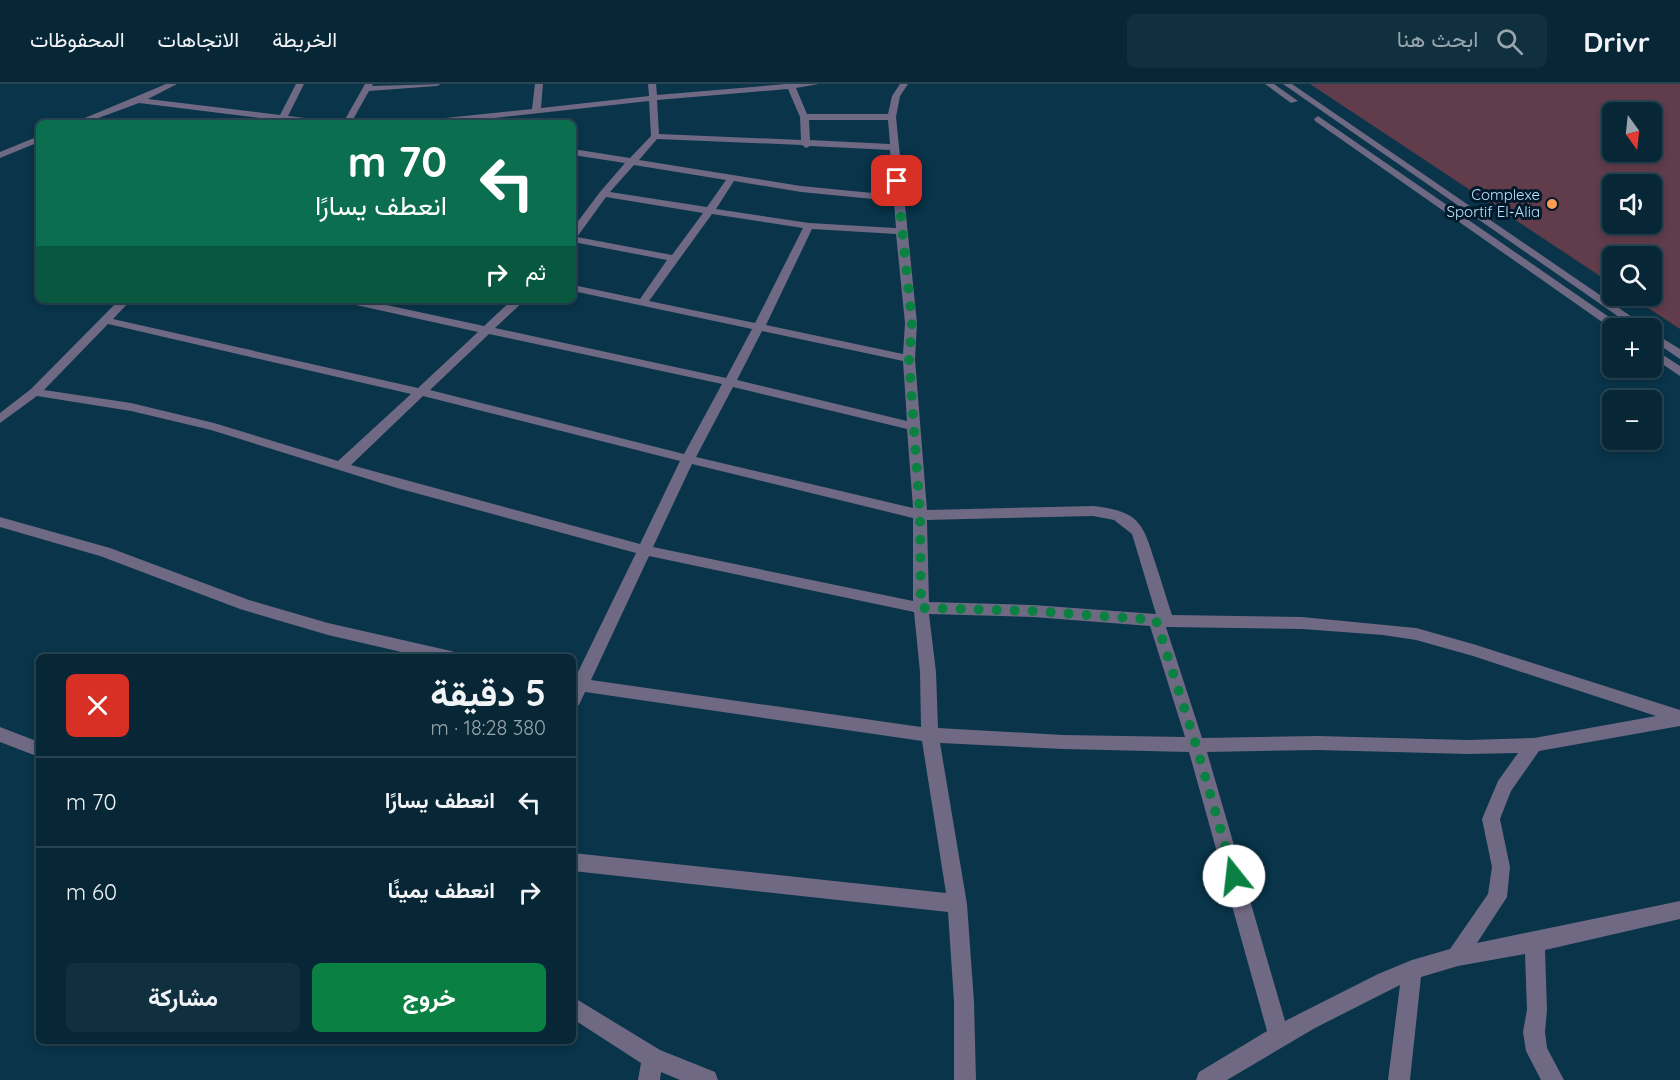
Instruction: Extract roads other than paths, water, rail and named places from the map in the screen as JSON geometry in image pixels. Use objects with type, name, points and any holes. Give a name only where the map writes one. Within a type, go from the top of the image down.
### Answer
[{"type":"street","points":[[85,120],[173,84]]},
{"type":"street","points":[[283,117],[287,105],[300,84]]},
{"type":"street","points":[[349,120],[368,86],[437,84]]},
{"type":"street","points":[[536,110],[538,84]]},
{"type":"street","points":[[576,233],[603,194],[655,136],[652,84]]},
{"type":"street","points":[[736,84],[745,91]]},
{"type":"street","points":[[451,120],[653,98],[815,84]]},
{"type":"street","points":[[904,84],[896,96],[892,117],[901,231],[912,323],[909,359],[920,515],[921,608],[928,672],[930,735],[957,904],[964,1002],[965,1080]]},
{"type":"street","points":[[1269,84],[1604,318]]},
{"type":"street","points":[[1287,84],[1627,318]]},
{"type":"street","points":[[791,86],[804,117],[806,145]]},
{"type":"street","points":[[138,100],[302,120]]},
{"type":"street","points":[[549,120],[557,108]]},
{"type":"street","points":[[502,120],[517,112]]},
{"type":"street","points":[[804,117],[892,117]]},
{"type":"street","points":[[655,136],[806,145],[894,147]]},
{"type":"street","points":[[0,155],[36,140]]},
{"type":"street","points":[[576,152],[731,179],[836,193],[898,198]]},
{"type":"street","points":[[643,302],[673,258],[711,211],[731,179]]},
{"type":"street","points":[[603,194],[809,226],[901,231]]},
{"type":"street","points":[[576,688],[688,459],[758,329],[809,226]]},
{"type":"street","points":[[576,238],[673,258]]},
{"type":"street","points":[[576,289],[758,329],[909,359]]},
{"type":"street","points":[[0,418],[35,392],[122,303]]},
{"type":"street","points":[[361,303],[728,382],[912,426]]},
{"type":"street","points":[[341,466],[516,303]]},
{"type":"street","points":[[104,320],[419,392],[920,515],[1094,511],[1131,521],[1139,532],[1161,620],[1279,1035]]},
{"type":"street","points":[[1662,342],[1680,355]]},
{"type":"street","points":[[1662,359],[1680,372]]},
{"type":"street","points":[[35,392],[131,407],[203,424],[402,485],[644,550],[921,608],[1033,611],[1161,620],[1302,623],[1383,629],[1416,634],[1544,672],[1680,718]]},
{"type":"street","points":[[0,522],[105,552],[246,604],[308,623],[438,654]]},
{"type":"street","points":[[576,690],[930,735],[1064,742],[1196,745],[1318,743],[1468,747],[1534,745],[1680,718]]},
{"type":"street","points":[[0,734],[36,749]]},
{"type":"street","points":[[1457,955],[1497,897],[1500,884],[1500,852],[1491,819],[1504,787],[1534,745]]},
{"type":"street","points":[[576,862],[957,904]]},
{"type":"street","points":[[1207,1080],[1279,1035],[1350,998],[1412,970],[1457,955],[1535,943],[1680,910]]},
{"type":"street","points":[[1535,943],[1537,1010],[1534,1032],[1537,1051],[1553,1080]]},
{"type":"street","points":[[1400,1080],[1412,970]]},
{"type":"street","points":[[576,1009],[653,1058],[707,1080]]},
{"type":"street","points":[[649,1080],[653,1058]]},
{"type":"place","name":"Complexe Sportif El-Alia","points":[[1552,204]]}]
